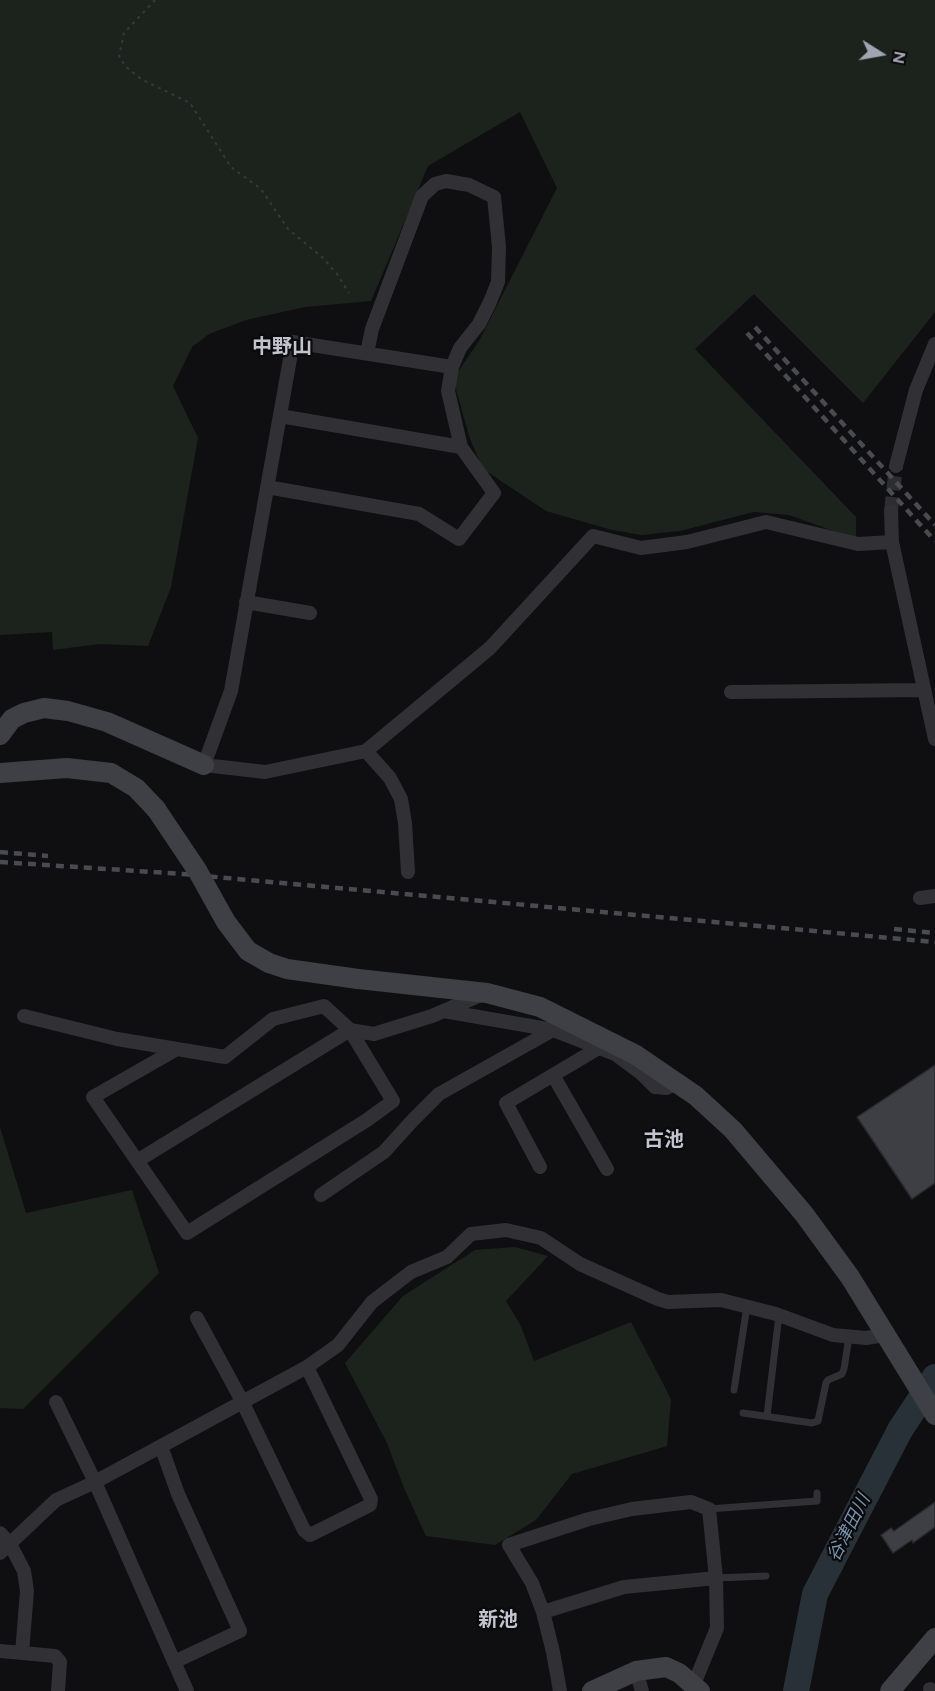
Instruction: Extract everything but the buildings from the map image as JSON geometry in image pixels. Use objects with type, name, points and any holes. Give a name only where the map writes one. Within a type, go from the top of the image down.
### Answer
[{"type":"street","points":[[267,487],[419,514],[459,539],[494,493],[461,447],[448,391],[452,367],[460,348],[479,324],[498,282],[499,247],[494,197],[469,185],[446,181],[435,184],[422,196],[372,329],[367,354]]},
{"type":"street","points":[[204,765],[231,691],[293,342],[452,367]]},
{"type":"street","points":[[896,466],[916,390],[935,344]]},
{"type":"street","points":[[280,416],[461,447]]},
{"type":"street","points":[[891,512],[892,542],[935,739]]},
{"type":"street","points":[[0,735],[12,719],[44,708],[68,711],[106,722],[204,765],[265,772],[366,751],[490,648],[593,536],[641,548],[687,542],[766,522],[858,544],[892,542]]},
{"type":"street","points":[[246,602],[310,613]]},
{"type":"street","points":[[731,692],[924,690]]},
{"type":"street","points":[[366,751],[390,778],[401,799],[408,872]]},
{"type":"street","points":[[0,773],[68,768],[111,773],[136,788],[156,809],[197,870],[226,921],[249,951],[269,963],[287,969],[357,980],[487,993],[540,1007],[636,1055],[678,1083],[696,1096],[733,1130],[804,1214],[850,1277],[930,1407]]},
{"type":"street","points":[[920,898],[935,896]]},
{"type":"street","points":[[137,1161],[350,1030],[374,1034],[444,1011],[487,993]]},
{"type":"street","points":[[24,1016],[117,1039],[177,1049],[225,1057],[273,1019],[324,1006],[350,1030],[393,1101],[367,1120],[187,1233],[93,1097],[177,1049]]},
{"type":"street","points":[[444,1011],[553,1030],[597,1049],[615,1054],[655,1087],[666,1088],[678,1083]]},
{"type":"street","points":[[321,1195],[384,1152],[439,1094],[553,1030]]},
{"type":"street","points":[[540,1167],[506,1102],[597,1049]]},
{"type":"street","points":[[553,1075],[607,1169]]},
{"type":"street","points":[[22,1653],[27,1591],[24,1571],[3,1543],[56,1500],[95,1482],[307,1367],[338,1345],[372,1302],[411,1272],[447,1257],[471,1234],[506,1230],[542,1238],[580,1264],[669,1302],[721,1300],[778,1315],[833,1335],[888,1340]]},
{"type":"street","points":[[197,1318],[242,1401],[304,1530],[310,1535],[370,1505],[371,1499],[307,1367]]},
{"type":"street","points":[[56,1402],[95,1482],[187,1691]]},
{"type":"street","points":[[160,1446],[178,1494],[240,1631],[174,1662]]},
{"type":"street","points":[[560,1691],[543,1612],[532,1583],[509,1545],[589,1519],[632,1509],[691,1502],[710,1509],[716,1578],[717,1628],[697,1688],[679,1673],[666,1667],[636,1671],[592,1691]]},
{"type":"street","points":[[543,1612],[624,1587],[716,1578]]},
{"type":"street","points":[[890,1691],[935,1638]]},
{"type":"street","points":[[0,1651],[55,1656],[60,1662],[58,1691]]},
{"type":"street","points":[[636,1671],[642,1691]]},
{"type":"lane","points":[[734,1390],[747,1306]]},
{"type":"lane","points":[[767,1416],[778,1315]]},
{"type":"lane","points":[[743,1413],[813,1423],[818,1421],[826,1383],[842,1374],[844,1369],[849,1337]]},
{"type":"lane","points":[[710,1509],[817,1501],[817,1493]]},
{"type":"lane","points":[[716,1578],[766,1576]]},
{"type":"path","points":[[155,0],[124,33],[119,56],[126,67],[141,79],[190,103],[231,166],[261,189],[288,229],[322,257],[349,292]]},
{"type":"shaded area","points":[[0,0],[935,0],[935,312],[863,403],[754,294],[695,349],[856,517],[856,539],[789,515],[754,512],[680,531],[641,535],[612,530],[546,511],[483,469],[470,439],[453,379],[479,341],[557,188],[520,112],[428,166],[371,301],[305,307],[246,320],[209,334],[192,347],[173,386],[198,438],[171,587],[148,646],[100,644],[53,650],[52,632],[0,635]]},
{"type":"shaded area","points":[[0,1127],[26,1213],[132,1190],[159,1273],[23,1409],[0,1408]]},
{"type":"shaded area","points":[[515,1247],[548,1256],[506,1301],[521,1326],[534,1361],[631,1322],[671,1399],[667,1446],[572,1474],[536,1520],[495,1545],[426,1536],[387,1443],[345,1363],[403,1296],[475,1250]]},
{"type":"waterway","name":"谷津田川","points":[[796,1691],[815,1594],[900,1430],[935,1377]]},
{"type":"tunnel","points":[[891,511],[896,466]]},
{"type":"railway","points":[[755,327],[935,525]]},
{"type":"railway","points":[[747,333],[935,541]]},
{"type":"railway","points":[[0,852],[48,856]]},
{"type":"railway","points":[[0,862],[183,874],[935,942]]},
{"type":"railway","points":[[894,929],[935,933]]},
{"type":"district","name":"中野山","points":[[282,347]]},
{"type":"district","name":"古池","points":[[664,1140]]},
{"type":"district","name":"新池","points":[[498,1620]]}]
